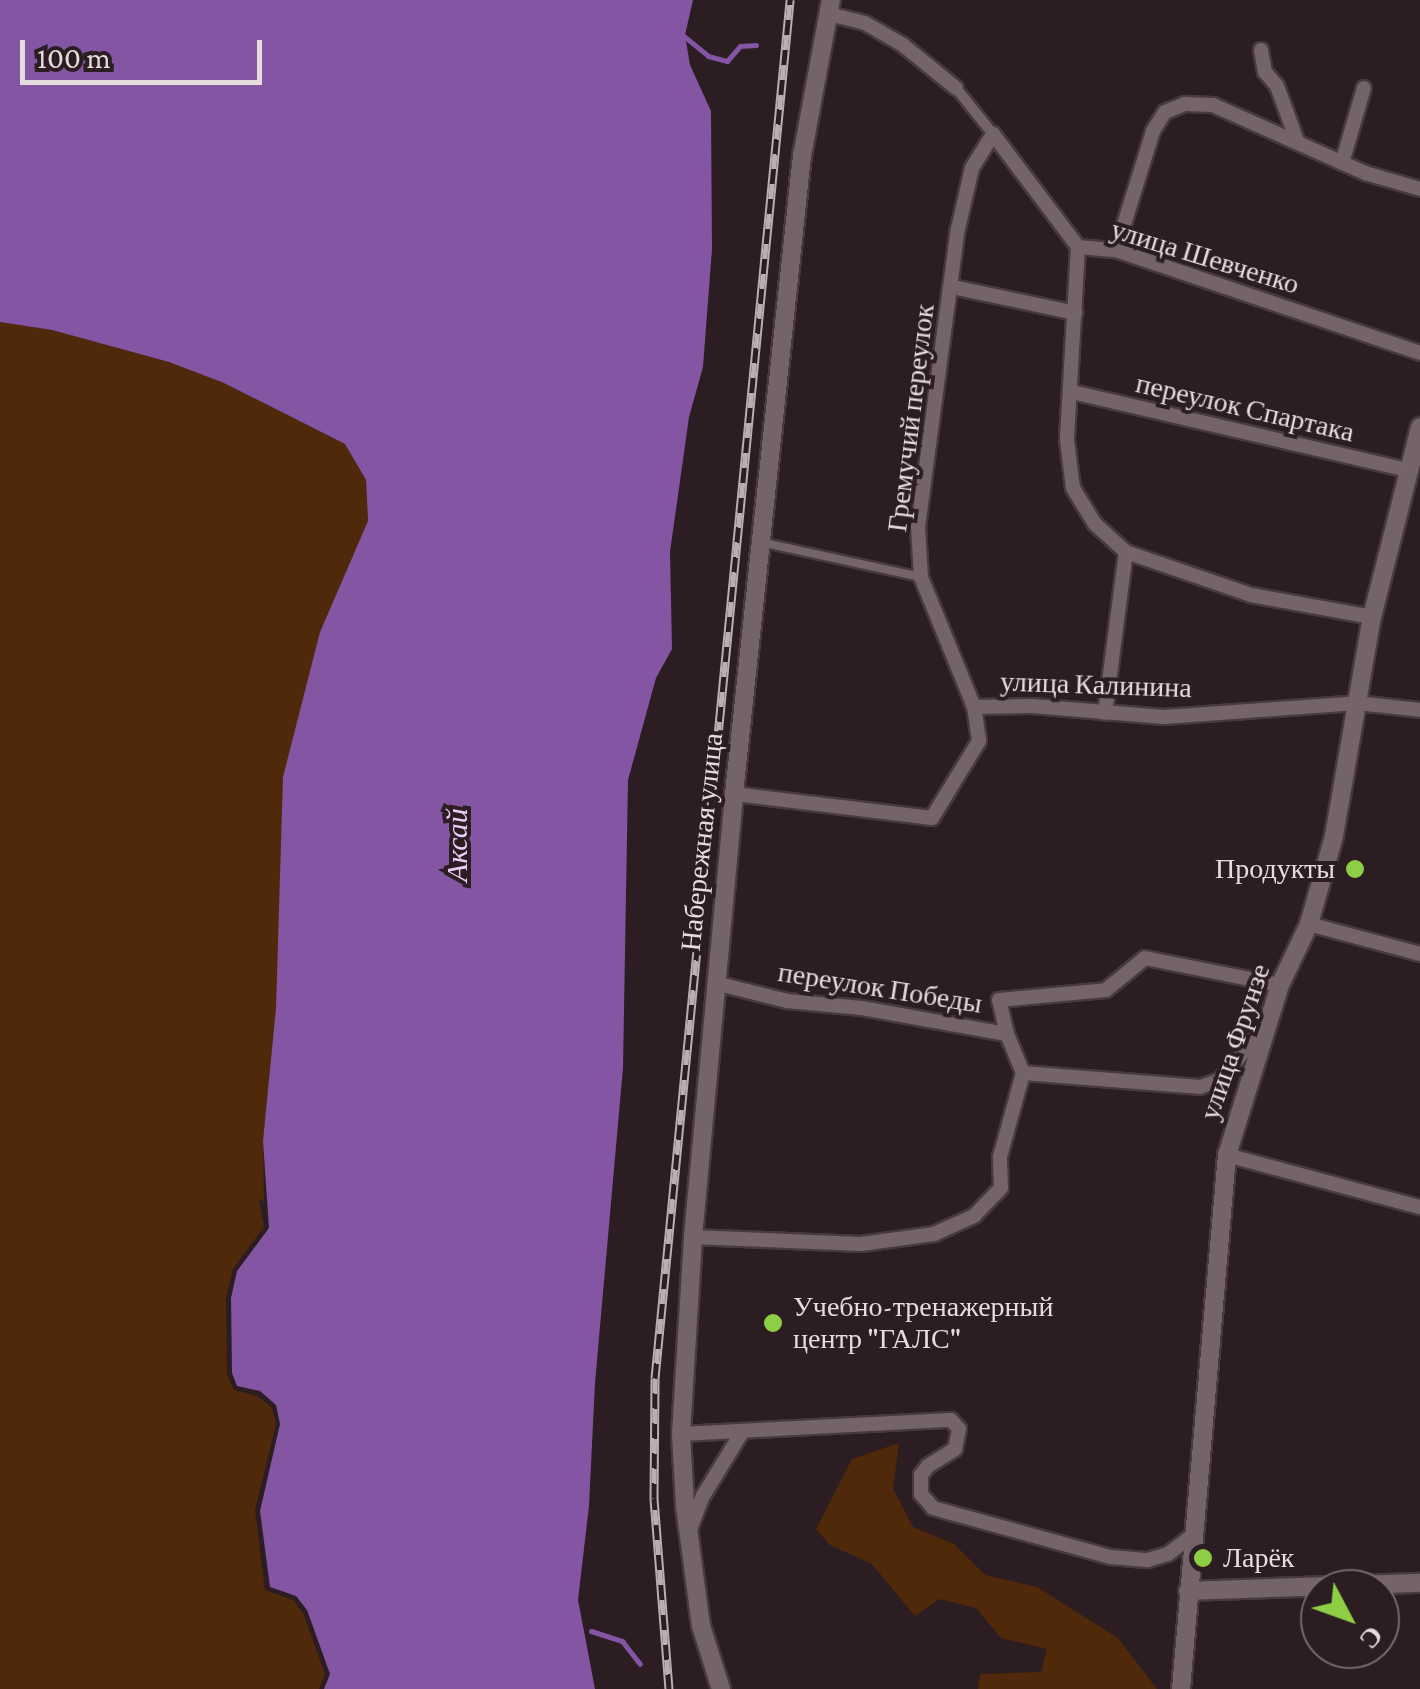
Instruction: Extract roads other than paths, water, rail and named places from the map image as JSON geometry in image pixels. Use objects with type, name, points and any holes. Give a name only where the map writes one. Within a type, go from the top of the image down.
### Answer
[{"type":"street","name":"улица Шевченко","points":[[830,7],[903,44],[956,88],[1078,247],[1116,250],[1420,353]]},
{"type":"street","name":"Набережная улица","points":[[722,1689],[700,1626],[681,1434],[693,1237],[734,794],[802,156],[830,7]]},
{"type":"street","points":[[1261,50],[1265,72],[1277,86],[1296,138]]},
{"type":"street","points":[[1342,164],[1364,88]]},
{"type":"street","points":[[1116,250],[1153,130],[1165,112],[1185,104],[1213,105],[1296,138],[1342,164],[1420,189]]},
{"type":"street","name":"Гремучий переулок","points":[[974,707],[921,577],[918,527],[958,229],[972,168],[993,134]]},
{"type":"street","points":[[1078,247],[1067,440],[1073,488],[1095,524],[1126,552],[1251,595],[1372,617]]},
{"type":"street","points":[[953,287],[1075,313]]},
{"type":"street","name":"переулок Спартака","points":[[1072,392],[1238,434],[1408,470]]},
{"type":"street","name":"улица Фрунзе","points":[[1181,1689],[1227,1155],[1280,985],[1309,924],[1334,836],[1372,617],[1420,426]]},
{"type":"street","points":[[1106,713],[1126,552]]},
{"type":"street","name":"улица Калинина","points":[[734,794],[932,818],[979,740],[974,707],[1032,706],[1164,717],[1357,703],[1420,710]]},
{"type":"street","points":[[1309,924],[1420,954]]},
{"type":"street","name":"переулок Победы","points":[[716,983],[787,1001],[862,1008],[1007,1034],[999,1000],[1106,990],[1145,958],[1280,985]]},
{"type":"street","points":[[1024,1073],[1200,1088],[1220,1080],[1267,1024]]},
{"type":"street","points":[[693,1237],[861,1244],[934,1234],[974,1216],[1001,1188],[1000,1157],[1024,1073],[1007,1034]]},
{"type":"street","points":[[1227,1155],[1420,1207]]},
{"type":"street","points":[[681,1434],[951,1420],[960,1440],[921,1475],[921,1494],[933,1508],[1111,1557],[1148,1560],[1168,1554],[1192,1536]]},
{"type":"street","points":[[688,1535],[703,1496],[742,1432]]},
{"type":"street","points":[[1188,1591],[1420,1583]]},
{"type":"lane","points":[[760,542],[921,577]]},
{"type":"water","name":"Аксай","points":[[0,0],[693,0],[685,35],[690,65],[711,111],[712,249],[703,367],[689,417],[670,552],[672,649],[656,678],[628,780],[623,1068],[595,1383],[589,1506],[578,1600],[595,1689],[324,1689],[330,1674],[307,1610],[296,1596],[270,1587],[260,1511],[280,1424],[276,1405],[260,1391],[237,1386],[232,1373],[231,1298],[237,1271],[269,1228],[263,1141],[276,1008],[283,777],[320,632],[368,521],[366,480],[345,444],[224,383],[169,362],[52,330],[0,322]]},
{"type":"waterway","points":[[680,33],[708,56],[727,61],[740,46],[756,45]]},
{"type":"waterway","points":[[591,1631],[622,1641],[640,1664]]},
{"type":"railway","points":[[669,1689],[654,1498],[655,1378],[790,0]]},
{"type":"place","name":"Продукты","points":[[1355,869]]},
{"type":"place","name":"Учебно-тренажерный центр \"ГАЛС\"","points":[[773,1323]]},
{"type":"place","name":"Ларёк","points":[[1203,1558]]}]
